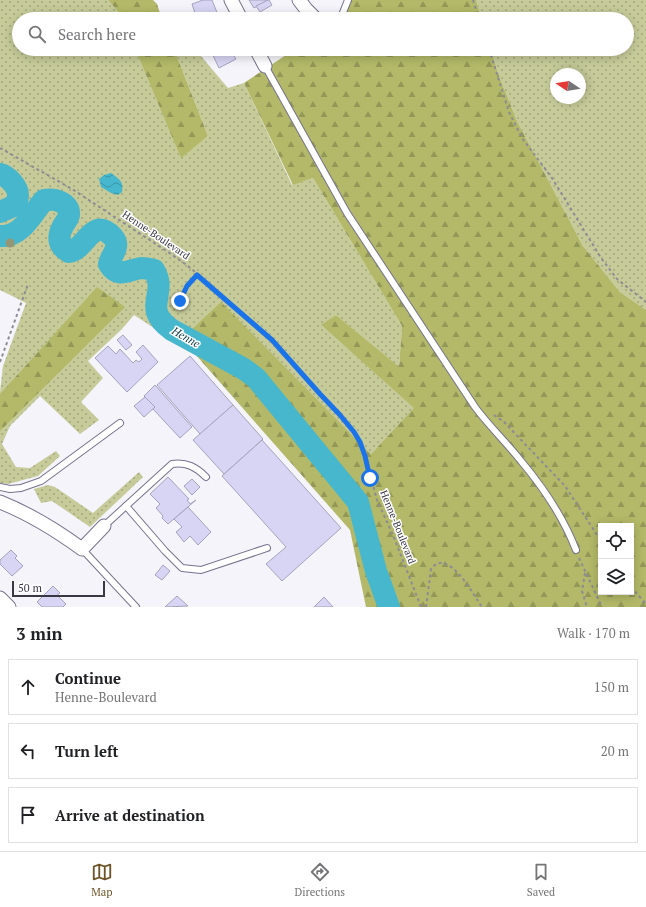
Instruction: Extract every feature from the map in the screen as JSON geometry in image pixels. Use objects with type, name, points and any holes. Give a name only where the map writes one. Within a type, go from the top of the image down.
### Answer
[{"type":"street","points":[[231,0],[237,12]]},
{"type":"street","points":[[299,0],[309,12]]},
{"type":"street","points":[[260,56],[265,66]]},
{"type":"street","points":[[0,502],[11,506],[49,526],[82,549],[104,526]]},
{"type":"street","points":[[0,598],[9,607]]},
{"type":"lane","points":[[343,12],[348,0]]},
{"type":"lane","points":[[265,66],[347,213],[373,254],[475,407],[496,434],[521,460],[550,501],[570,533],[576,550]]},
{"type":"lane","points":[[0,487],[10,489],[21,488],[42,481],[120,423]]},
{"type":"lane","points":[[104,526],[172,464],[181,462],[188,464],[200,470],[206,477]]},
{"type":"lane","points":[[126,506],[165,551],[182,568],[201,570],[267,548]]},
{"type":"lane","points":[[82,549],[136,607]]},
{"type":"path","points":[[473,0],[477,12]]},
{"type":"path","points":[[491,56],[509,112],[522,138],[552,178],[600,258],[617,279],[646,302]]},
{"type":"path","name":"Henne-Boulevard","points":[[0,148],[55,178],[168,252],[272,340],[354,432],[365,456],[377,500],[393,535],[421,607]]},
{"type":"path","points":[[180,301],[187,286],[197,275]]},
{"type":"path","points":[[0,362],[28,284]]},
{"type":"path","points":[[504,422],[565,486],[598,536]]},
{"type":"path","points":[[576,550],[602,607]]},
{"type":"path","points":[[426,607],[431,569],[436,564],[442,563],[450,566],[460,573],[482,607]]},
{"type":"path","points":[[586,572],[582,591],[587,607]]},
{"type":"path","points":[[634,590],[646,604]]},
{"type":"green space","points":[[0,0],[108,0],[118,12],[12,12],[12,56],[138,56],[181,157],[208,136],[177,56],[201,56],[228,88],[244,83],[292,185],[313,178],[402,326],[399,368],[336,315],[322,326],[415,408],[371,454],[221,303],[177,343],[134,315],[122,329],[88,361],[103,378],[81,402],[99,420],[80,434],[40,396],[10,426],[2,444],[16,467],[30,468],[56,451],[60,456],[38,476],[8,484],[0,483],[0,392],[3,366],[26,303],[0,290]]},
{"type":"green space","points":[[108,0],[153,0],[157,4],[160,12],[118,12]]},
{"type":"green space","points":[[348,0],[476,0],[480,12],[346,12]]},
{"type":"green space","points":[[476,0],[646,0],[646,310],[620,292],[583,246],[517,121],[498,73],[493,56],[634,56],[634,12],[480,12]]},
{"type":"green space","points":[[138,56],[177,56],[208,136],[181,158]]},
{"type":"green space","points":[[284,56],[493,56],[498,73],[517,121],[583,246],[620,292],[646,310],[646,607],[366,607],[350,530],[195,354],[177,343],[221,302],[371,454],[414,408],[321,325],[336,315],[399,367],[402,326],[313,178],[293,185],[244,83]]},
{"type":"green space","points":[[97,287],[125,307],[0,431],[0,394]]},
{"type":"green space","points":[[139,472],[143,477],[90,527],[52,501],[41,503],[34,489],[48,485],[55,487],[93,513]]},
{"type":"water","points":[[111,173],[122,183],[122,192],[118,195],[101,187],[99,179],[104,175]]},
{"type":"building","points":[[203,0],[212,0],[217,12],[195,12],[192,4]]},
{"type":"building","points":[[249,0],[268,0],[254,8]]},
{"type":"building","points":[[268,0],[272,5],[260,12],[256,6]]},
{"type":"building","points":[[213,56],[234,56],[236,59],[219,68]]},
{"type":"building","points":[[123,335],[132,345],[126,350],[117,340]]},
{"type":"building","points":[[143,345],[158,362],[127,392],[95,358],[108,346],[116,354],[120,349],[133,363],[136,360],[139,362],[142,359],[136,352]]},
{"type":"building","points":[[190,356],[233,405],[200,434],[157,385]]},
{"type":"building","points":[[155,385],[192,427],[180,438],[153,409],[155,407],[144,396]]},
{"type":"building","points":[[145,397],[155,407],[144,417],[134,406]]},
{"type":"building","points":[[233,405],[263,439],[224,474],[193,440]]},
{"type":"building","points":[[262,440],[341,528],[282,581],[266,564],[286,547],[222,476]]},
{"type":"building","points":[[168,477],[189,499],[187,500],[190,504],[196,500],[168,524],[156,508],[160,504],[150,494]]},
{"type":"building","points":[[192,479],[200,487],[192,495],[184,486]]},
{"type":"building","points":[[188,507],[211,532],[198,545],[190,536],[184,542],[176,532],[182,527],[174,519]]},
{"type":"building","points":[[11,550],[17,556],[15,558],[23,566],[12,576],[0,564],[0,560]]},
{"type":"building","points":[[163,565],[170,571],[162,580],[155,575]]},
{"type":"building","points":[[53,586],[60,593],[57,595],[66,604],[63,607],[42,607],[37,602]]},
{"type":"building","points":[[177,596],[188,606],[165,607]]},
{"type":"building","points":[[324,597],[333,607],[314,607]]},
{"type":"waterway","name":"Henne","points":[[0,174],[12,182],[18,192],[16,205],[0,212]]},
{"type":"waterway","name":"Henne","points":[[0,236],[7,236],[20,229],[44,200],[57,200],[64,204],[69,211],[69,217],[61,230],[59,237],[65,250],[69,252],[75,250],[95,231],[106,231],[116,242],[116,248],[109,264],[112,269],[120,272],[141,268],[154,270],[158,279],[159,287],[156,308],[163,322],[172,330],[244,369],[256,378],[358,502],[376,571],[389,607]]},
{"type":"route","points":[[180,301],[187,286],[197,275],[253,322],[283,351],[354,432],[360,442],[365,456],[370,478]]}]
